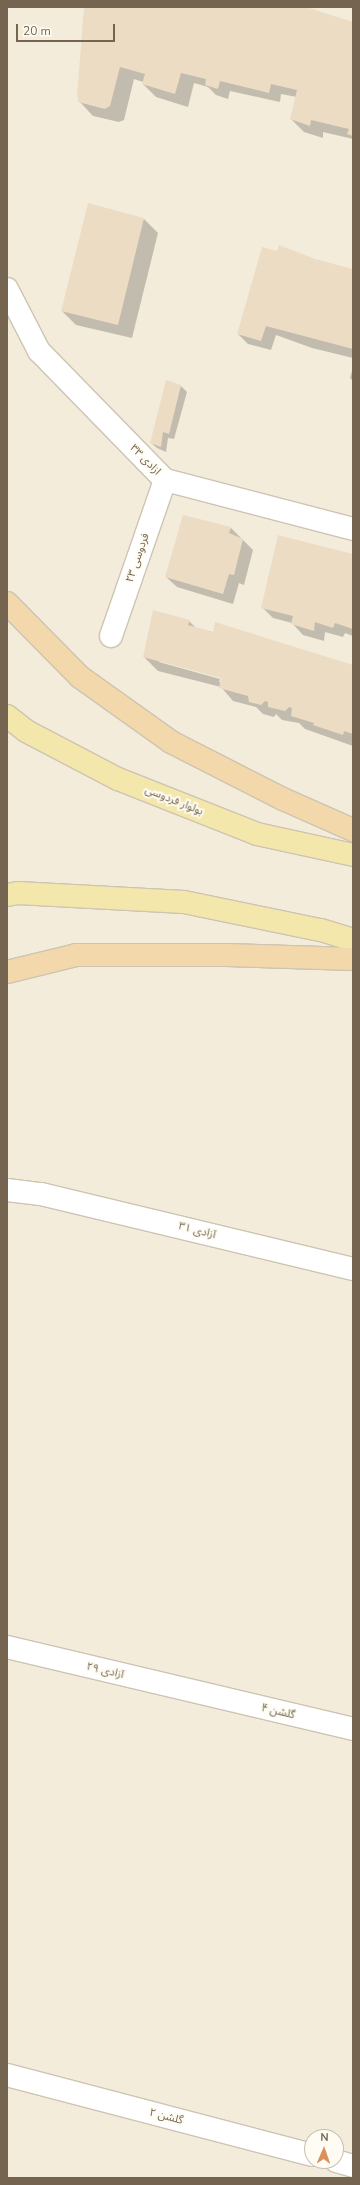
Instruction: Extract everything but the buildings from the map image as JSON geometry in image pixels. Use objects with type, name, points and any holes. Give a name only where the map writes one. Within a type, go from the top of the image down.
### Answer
[{"type":"highway","points":[[7,603],[80,677],[171,742],[283,799],[353,830]]},
{"type":"highway","points":[[7,972],[76,955],[227,955],[353,959]]},
{"type":"main road","name":"بولوار فردوسی","points":[[7,716],[26,731],[125,782],[257,834],[353,855]]},
{"type":"main road","points":[[7,895],[18,893],[184,902],[321,930],[353,940]]},
{"type":"street","name":"ازادی ۳۳","points":[[7,289],[39,351],[165,480],[353,529]]},
{"type":"street","name":"فردوسی ۲۳","points":[[111,636],[165,480]]},
{"type":"street","name":"آزادی ۳۱","points":[[7,1190],[41,1194],[353,1269]]},
{"type":"street","name":"آزادی ۲۹","points":[[7,1647],[203,1694]]},
{"type":"street","name":"گلشن ۴","points":[[203,1694],[353,1729]]},
{"type":"street","name":"گلشن ۲","points":[[13,2077],[304,2153]]},
{"type":"shaded area","points":[[7,7],[353,7],[353,2178],[7,2178]]}]
